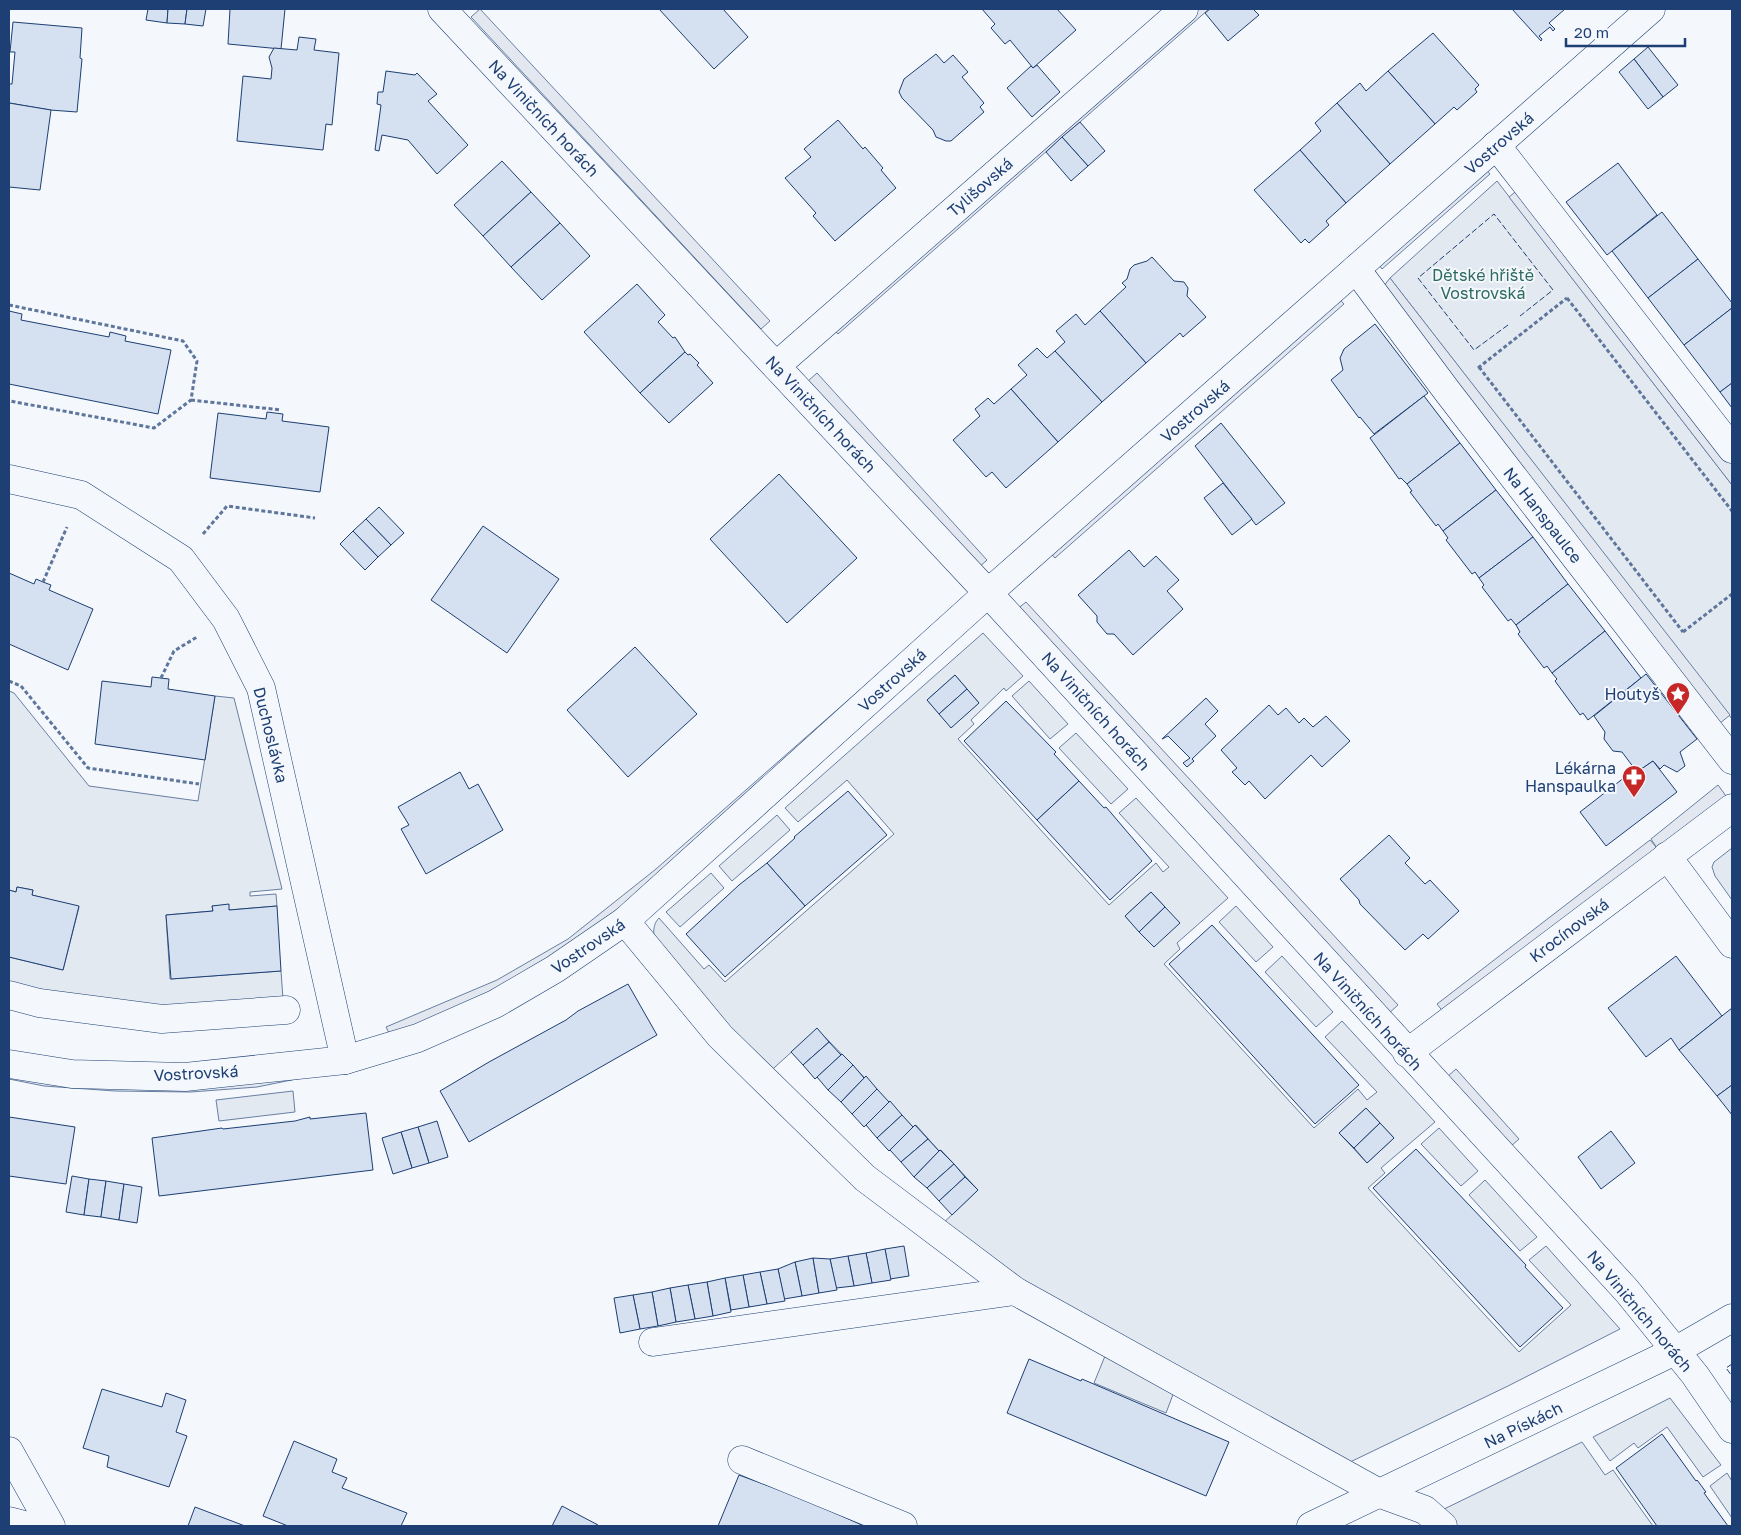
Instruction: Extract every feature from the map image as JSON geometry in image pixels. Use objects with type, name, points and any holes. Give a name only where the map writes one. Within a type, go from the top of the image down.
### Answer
[{"type":"street","name":"Na Viničních horách","points":[[442,9],[988,593],[1407,1053],[1627,1291],[1695,1375],[1732,1428]]},
{"type":"street","name":"Tylišovská","points":[[776,366],[1184,9]]},
{"type":"street","name":"Vostrovská","points":[[9,1064],[72,1074],[185,1077],[345,1060],[418,1038],[495,1004],[555,969],[625,922],[988,593],[1651,9]]},
{"type":"street","points":[[1496,145],[1732,450]]},
{"type":"street","name":"Na Hanspaulce","points":[[1356,269],[1447,391],[1732,760]]},
{"type":"street","name":"Duchoslávka","points":[[9,479],[81,494],[182,559],[226,619],[261,688],[345,1060]]},
{"type":"street","name":"Krocínovská","points":[[1407,1053],[1732,808]]},
{"type":"street","points":[[1668,856],[1732,944]]},
{"type":"street","points":[[625,922],[720,1036],[864,1178],[1015,1291],[1381,1494],[1425,1510],[1443,1526]]},
{"type":"street","points":[[9,995],[38,1003],[162,1019],[286,1010]]},
{"type":"street","points":[[653,1342],[1015,1291]]},
{"type":"street","name":"Na Pískách","points":[[1311,1526],[1675,1352],[1732,1318]]},
{"type":"street","points":[[9,1451],[51,1526]]},
{"type":"street","points":[[742,1460],[903,1526]]},
{"type":"street","points":[[9,1521],[28,1526]]},
{"type":"path","points":[[1447,391],[1596,274]]},
{"type":"path","points":[[1567,298],[1732,511]]},
{"type":"path","points":[[9,305],[183,341],[197,361],[191,400]]},
{"type":"path","points":[[1479,367],[1683,632]]},
{"type":"path","points":[[10,401],[154,428],[191,400],[281,410]]},
{"type":"path","points":[[43,582],[81,494]]},
{"type":"path","points":[[182,559],[227,506],[314,518]]},
{"type":"path","points":[[1652,656],[1732,594]]},
{"type":"path","points":[[160,678],[174,652],[226,619]]},
{"type":"path","points":[[9,681],[21,686],[88,768],[199,784]]},
{"type":"green space","name":"Dětské hřiště Vostrovská","points":[[1497,181],[1732,485],[1732,719],[1390,278]]},
{"type":"green space","points":[[983,633],[1023,676],[1006,691],[1004,688],[971,720],[974,724],[958,739],[1109,905],[1156,863],[1163,872],[1169,867],[1119,813],[1136,798],[1228,898],[1177,943],[1180,949],[1164,964],[1314,1128],[1358,1089],[1367,1100],[1377,1092],[1325,1037],[1342,1021],[1435,1122],[1381,1168],[1385,1173],[1368,1188],[1519,1352],[1571,1305],[1529,1260],[1546,1246],[1620,1329],[1508,1386],[1346,1464],[1037,1293],[938,1228],[978,1190],[916,1125],[913,1127],[817,1029],[765,1076],[699,1005],[654,935],[656,921],[659,918],[704,969],[709,965],[725,982],[894,834],[847,780],[798,822],[785,808]],"holes":[[[955,675],[979,703],[951,727],[927,700]],[[1151,892],[1165,907],[1154,947],[1125,916]],[[1366,1108],[1394,1138],[1367,1163],[1339,1133]]]},
{"type":"green space","points":[[1029,681],[1068,724],[1050,739],[1012,696]]},
{"type":"green space","points":[[9,691],[14,693],[89,786],[198,801],[215,696],[234,698],[282,889],[250,892],[250,896],[276,894],[277,906],[229,910],[228,905],[212,906],[213,911],[166,915],[170,979],[281,971],[284,1013],[9,1000],[9,957],[63,970],[79,907],[32,895],[33,890],[17,887],[16,892],[9,890]]},
{"type":"green space","points":[[1076,733],[1128,789],[1111,804],[1059,748]]},
{"type":"green space","points":[[777,815],[790,830],[732,881],[719,866]]},
{"type":"green space","points":[[1732,848],[1732,900],[1715,876],[1712,867],[1714,862]]},
{"type":"green space","points":[[711,873],[724,888],[680,927],[666,912]]},
{"type":"green space","points":[[1236,906],[1273,947],[1256,962],[1219,922]]},
{"type":"green space","points":[[1282,956],[1333,1012],[1316,1027],[1265,972]]},
{"type":"green space","points":[[293,1091],[295,1112],[219,1121],[216,1100]]},
{"type":"green space","points":[[1439,1128],[1478,1171],[1461,1186],[1421,1144]]},
{"type":"green space","points":[[1485,1180],[1537,1237],[1520,1251],[1469,1195]]},
{"type":"green space","points":[[1105,1356],[1174,1392],[1166,1413],[1094,1383]]},
{"type":"green space","points":[[1670,1398],[1721,1465],[1703,1477],[1667,1427],[1638,1448],[1634,1443],[1610,1461],[1593,1437]]},
{"type":"green space","points":[[1582,1442],[1605,1475],[1613,1470],[1653,1526],[1458,1526],[1440,1511]]},
{"type":"green space","points":[[1727,1473],[1732,1481],[1732,1518],[1710,1486]]},
{"type":"shaded area","points":[[480,9],[770,321],[761,329],[471,17]]},
{"type":"shaded area","points":[[1189,9],[1209,9],[838,334],[829,324]]},
{"type":"shaded area","points":[[1482,165],[1490,174],[1382,269],[1375,260]]},
{"type":"shaded area","points":[[1520,188],[1732,464],[1732,485],[1509,197]]},
{"type":"shaded area","points":[[1390,278],[1730,715],[1719,724],[1383,287]]},
{"type":"shaded area","points":[[1335,294],[1344,304],[1055,558],[1047,549]]},
{"type":"shaded area","points":[[817,373],[987,560],[978,568],[808,381]]},
{"type":"shaded area","points":[[1026,602],[1398,1005],[1388,1014],[1016,610]]},
{"type":"shaded area","points":[[912,644],[664,878],[517,984],[391,1037],[386,1027],[497,980],[568,939],[656,869]]},
{"type":"shaded area","points":[[1718,785],[1726,796],[1444,1013],[1437,1004],[1650,840],[1657,848],[1651,839]]},
{"type":"shaded area","points":[[9,1067],[321,1074],[257,1087],[191,1092],[115,1091],[44,1086],[9,1079]]},
{"type":"shaded area","points":[[1456,1069],[1519,1139],[1510,1147],[1447,1077]]},
{"type":"building","points":[[148,9],[168,9],[167,23],[146,20]]},
{"type":"building","points":[[168,9],[187,9],[185,24],[167,23]]},
{"type":"building","points":[[187,9],[206,9],[203,26],[185,24]]},
{"type":"building","points":[[230,9],[285,9],[281,49],[228,44]]},
{"type":"building","points":[[659,9],[723,9],[748,37],[714,69]]},
{"type":"building","points":[[982,9],[1057,9],[1076,30],[1033,68],[1010,40],[1005,44],[991,28],[995,24]]},
{"type":"building","points":[[1210,9],[1253,9],[1259,15],[1228,41],[1205,13]]},
{"type":"building","points":[[1512,9],[1565,9],[1549,23],[1555,29],[1553,31],[1550,27],[1539,36],[1542,39],[1541,41]]},
{"type":"building","points":[[13,22],[82,28],[80,58],[82,59],[77,112],[50,110],[9,103],[9,84],[12,84],[15,52],[10,52]]},
{"type":"building","points":[[1433,33],[1479,85],[1475,89],[1477,92],[1457,110],[1454,107],[1435,124],[1388,71]]},
{"type":"building","points":[[299,37],[316,39],[314,50],[339,53],[332,125],[326,124],[323,150],[237,141],[243,76],[271,79],[272,68],[269,57],[274,48],[297,50]]},
{"type":"building","points":[[1648,47],[1678,85],[1663,97],[1634,59]]},
{"type":"building","points":[[936,54],[944,63],[953,55],[968,72],[962,77],[984,103],[980,107],[984,112],[951,141],[936,137],[933,130],[902,98],[899,92],[904,79]]},
{"type":"building","points":[[1634,59],[1663,97],[1648,109],[1619,72]]},
{"type":"building","points":[[1037,65],[1060,92],[1032,117],[1007,88],[1031,66],[1033,68]]},
{"type":"building","points":[[386,71],[415,75],[417,73],[437,94],[428,101],[468,145],[437,174],[408,140],[382,135],[379,151],[375,150],[381,105],[377,104],[378,92],[383,92]]},
{"type":"building","points":[[1388,71],[1435,124],[1390,164],[1337,103],[1360,83],[1366,91]]},
{"type":"building","points":[[9,103],[51,110],[40,190],[9,187]]},
{"type":"building","points":[[1337,103],[1390,164],[1346,203],[1300,150],[1321,131],[1315,123]]},
{"type":"building","points":[[838,120],[863,149],[865,147],[883,168],[881,170],[896,188],[835,241],[813,216],[816,213],[785,178],[811,157],[804,149]]},
{"type":"building","points":[[1080,122],[1105,151],[1088,166],[1062,137]]},
{"type":"building","points":[[1062,137],[1088,166],[1071,181],[1046,152]]},
{"type":"building","points":[[1300,150],[1346,203],[1326,221],[1329,225],[1309,243],[1305,239],[1301,243],[1254,190]]},
{"type":"building","points":[[502,161],[531,192],[483,236],[454,205]]},
{"type":"building","points":[[1618,163],[1657,215],[1607,255],[1566,202]]},
{"type":"building","points":[[531,192],[560,223],[511,267],[483,236]]},
{"type":"building","points":[[1662,212],[1698,259],[1648,298],[1612,251]]},
{"type":"building","points":[[560,223],[590,256],[542,300],[511,267]]},
{"type":"building","points":[[1152,257],[1174,281],[1184,282],[1188,288],[1187,296],[1206,317],[1183,337],[1180,333],[1146,363],[1100,311],[1126,287],[1122,283],[1127,279],[1130,269],[1134,265],[1147,261]]},
{"type":"building","points":[[1698,259],[1732,303],[1732,308],[1684,345],[1648,298]]},
{"type":"building","points":[[637,284],[665,315],[658,322],[673,338],[675,337],[685,352],[640,393],[584,332]]},
{"type":"building","points":[[1732,308],[1732,383],[1720,392],[1684,345]]},
{"type":"building","points":[[9,311],[22,314],[21,320],[109,337],[110,332],[126,336],[125,341],[171,350],[158,414],[9,384]]},
{"type":"building","points":[[1100,311],[1146,363],[1102,402],[1055,351],[1065,342],[1056,331],[1076,314],[1085,325]]},
{"type":"building","points":[[1375,324],[1428,393],[1374,434],[1359,418],[1331,380],[1343,370],[1340,358],[1344,349]]},
{"type":"building","points":[[1037,348],[1047,358],[1055,351],[1102,402],[1058,442],[1011,389],[1027,375],[1018,365]]},
{"type":"building","points":[[685,352],[688,355],[690,354],[699,363],[697,365],[713,383],[669,423],[640,393]]},
{"type":"building","points":[[1732,383],[1732,408],[1720,392]]},
{"type":"building","points":[[1011,389],[1058,442],[1006,488],[992,472],[986,477],[953,440],[980,416],[975,409],[988,398],[994,404]]},
{"type":"building","points":[[1424,396],[1460,443],[1407,484],[1401,478],[1399,479],[1370,438]]},
{"type":"building","points":[[267,412],[283,414],[282,421],[329,427],[320,492],[210,478],[218,413],[266,419]]},
{"type":"building","points":[[1221,423],[1285,503],[1256,525],[1195,446]]},
{"type":"building","points":[[1460,443],[1496,490],[1443,531],[1438,524],[1436,526],[1410,492],[1412,491],[1407,484]]},
{"type":"building","points":[[779,474],[857,558],[787,623],[710,539]]},
{"type":"building","points":[[1223,483],[1252,519],[1232,535],[1204,498]]},
{"type":"building","points":[[1496,490],[1533,537],[1479,578],[1475,572],[1472,574],[1446,540],[1448,538],[1443,531]]},
{"type":"building","points":[[379,507],[404,533],[391,545],[366,519]]},
{"type":"building","points":[[366,519],[391,545],[378,557],[353,531]]},
{"type":"building","points":[[483,526],[559,579],[507,653],[431,600]]},
{"type":"building","points":[[353,531],[378,557],[365,570],[340,544]]},
{"type":"building","points":[[1533,537],[1568,584],[1516,625],[1511,619],[1508,621],[1482,587],[1484,585],[1479,578]]},
{"type":"building","points":[[1129,550],[1144,567],[1156,556],[1179,580],[1167,591],[1183,609],[1133,655],[1114,634],[1107,634],[1097,622],[1097,616],[1078,595]]},
{"type":"building","points":[[9,573],[34,584],[36,579],[51,585],[49,590],[93,609],[68,670],[9,644]]},
{"type":"building","points":[[1568,584],[1605,631],[1552,673],[1547,666],[1544,668],[1518,634],[1520,632],[1516,625]]},
{"type":"building","points":[[1605,631],[1641,678],[1588,720],[1583,713],[1580,715],[1555,681],[1557,679],[1552,673]]},
{"type":"building","points":[[635,647],[697,714],[628,777],[567,710]]},
{"type":"building","points":[[1646,674],[1697,739],[1680,752],[1685,766],[1677,772],[1664,765],[1660,769],[1653,761],[1637,772],[1622,752],[1613,751],[1604,739],[1605,732],[1594,716]]},
{"type":"building","points":[[955,675],[967,689],[939,714],[927,700]]},
{"type":"building","points":[[152,677],[169,679],[168,689],[215,696],[205,760],[95,744],[102,681],[151,687]]},
{"type":"building","points":[[967,689],[979,703],[951,728],[939,714]]},
{"type":"building","points":[[1206,698],[1218,711],[1205,724],[1216,736],[1192,759],[1194,761],[1187,767],[1183,763],[1190,758],[1168,736],[1162,739]]},
{"type":"building","points":[[1006,701],[1056,752],[1054,754],[1079,781],[1037,820],[964,741]]},
{"type":"building","points":[[1269,705],[1278,715],[1286,708],[1299,723],[1304,718],[1313,727],[1326,716],[1350,741],[1322,767],[1311,755],[1265,799],[1249,781],[1245,785],[1232,772],[1237,768],[1221,750]]},
{"type":"building","points":[[1653,761],[1677,792],[1606,846],[1580,812],[1634,770],[1637,772]]},
{"type":"building","points":[[460,772],[469,789],[478,784],[503,830],[426,874],[401,829],[409,825],[398,807]]},
{"type":"building","points":[[1079,781],[1104,808],[1106,807],[1152,861],[1110,900],[1037,820]]},
{"type":"building","points":[[848,791],[887,835],[805,906],[767,863]]},
{"type":"building","points":[[1389,835],[1410,858],[1405,863],[1425,884],[1430,880],[1459,911],[1428,939],[1423,934],[1405,950],[1360,904],[1359,900],[1340,879]]},
{"type":"building","points":[[767,863],[805,906],[725,977],[686,934],[739,885]]},
{"type":"building","points":[[17,887],[33,890],[32,895],[79,906],[63,970],[9,957],[9,890],[16,892]]},
{"type":"building","points":[[1151,892],[1165,907],[1139,932],[1125,916]]},
{"type":"building","points":[[229,904],[229,910],[277,906],[281,971],[171,979],[166,915],[213,911],[212,906]]},
{"type":"building","points":[[1165,907],[1180,923],[1154,947],[1139,932]]},
{"type":"building","points":[[1212,925],[1359,1085],[1315,1124],[1169,964]]},
{"type":"building","points":[[1676,956],[1722,1016],[1679,1050],[1671,1038],[1646,1057],[1608,1008]]},
{"type":"building","points":[[628,984],[657,1035],[469,1142],[440,1091]]},
{"type":"building","points":[[1732,1008],[1732,1085],[1717,1096],[1679,1050]]},
{"type":"building","points":[[817,1028],[829,1042],[803,1065],[791,1052]]},
{"type":"building","points":[[829,1042],[841,1055],[815,1079],[803,1065]]},
{"type":"building","points":[[842,1054],[853,1065],[828,1090],[817,1077]]},
{"type":"building","points":[[853,1065],[864,1078],[841,1102],[828,1090]]},
{"type":"building","points":[[866,1076],[877,1089],[852,1114],[841,1102]]},
{"type":"building","points":[[1732,1085],[1732,1115],[1717,1096]]},
{"type":"building","points":[[877,1089],[889,1102],[864,1127],[852,1114]]},
{"type":"building","points":[[890,1101],[902,1115],[877,1138],[866,1125]]},
{"type":"building","points":[[1366,1108],[1380,1123],[1354,1148],[1339,1133]]},
{"type":"building","points":[[366,1113],[373,1170],[159,1196],[152,1138],[222,1128],[295,1121],[310,1117],[310,1119]]},
{"type":"building","points":[[902,1115],[913,1127],[889,1151],[877,1138]]},
{"type":"building","points":[[9,1117],[75,1127],[66,1184],[9,1176]]},
{"type":"building","points":[[437,1121],[448,1157],[429,1163],[418,1127]]},
{"type":"building","points":[[1380,1123],[1394,1138],[1367,1163],[1354,1148]]},
{"type":"building","points":[[915,1125],[928,1139],[901,1162],[890,1150]]},
{"type":"building","points":[[418,1127],[429,1163],[412,1168],[401,1132]]},
{"type":"building","points":[[1611,1131],[1635,1163],[1601,1189],[1578,1157]]},
{"type":"building","points":[[401,1132],[412,1168],[393,1174],[382,1138]]},
{"type":"building","points":[[928,1139],[939,1151],[914,1177],[901,1162]]},
{"type":"building","points":[[1416,1149],[1526,1265],[1525,1267],[1563,1308],[1520,1347],[1373,1188]]},
{"type":"building","points":[[940,1150],[954,1164],[927,1188],[914,1177]]},
{"type":"building","points":[[954,1164],[965,1177],[939,1201],[927,1188]]},
{"type":"building","points":[[72,1176],[89,1179],[84,1215],[66,1212]]},
{"type":"building","points":[[965,1177],[978,1190],[952,1215],[939,1201]]},
{"type":"building","points":[[89,1179],[106,1181],[101,1217],[84,1215]]},
{"type":"building","points":[[106,1181],[124,1184],[119,1220],[101,1217]]},
{"type":"building","points":[[124,1184],[142,1187],[137,1223],[119,1220]]},
{"type":"building","points":[[904,1246],[909,1276],[890,1279],[885,1249]]},
{"type":"building","points":[[885,1249],[891,1280],[872,1283],[866,1253]]},
{"type":"building","points":[[866,1253],[872,1283],[854,1286],[848,1256]]},
{"type":"building","points":[[848,1256],[854,1286],[836,1288],[830,1259]]},
{"type":"building","points":[[813,1258],[819,1293],[802,1296],[795,1262]]},
{"type":"building","points":[[813,1258],[830,1259],[837,1290],[819,1293]]},
{"type":"building","points":[[795,1262],[802,1296],[784,1299],[778,1269]]},
{"type":"building","points":[[778,1269],[785,1301],[767,1304],[760,1272]]},
{"type":"building","points":[[760,1272],[767,1304],[749,1307],[743,1275]]},
{"type":"building","points":[[743,1275],[749,1307],[731,1310],[725,1278]]},
{"type":"building","points":[[725,1278],[731,1312],[713,1316],[707,1282]]},
{"type":"building","points":[[707,1282],[713,1316],[695,1319],[688,1285]]},
{"type":"building","points":[[688,1285],[695,1319],[676,1322],[670,1288]]},
{"type":"building","points":[[670,1288],[676,1322],[658,1326],[652,1292]]},
{"type":"building","points":[[652,1292],[658,1326],[640,1329],[633,1295]]},
{"type":"building","points":[[633,1295],[640,1329],[620,1333],[614,1298]]},
{"type":"building","points":[[1029,1359],[1081,1381],[1082,1379],[1229,1442],[1206,1496],[1007,1413]]},
{"type":"building","points":[[102,1389],[162,1407],[166,1393],[186,1400],[176,1432],[187,1436],[169,1487],[107,1467],[109,1456],[83,1448]]},
{"type":"building","points":[[1662,1434],[1706,1492],[1704,1493],[1728,1526],[1657,1526],[1616,1468]]},
{"type":"building","points":[[294,1441],[337,1459],[332,1472],[347,1478],[342,1488],[407,1513],[401,1526],[288,1526],[263,1516]]},
{"type":"building","points":[[739,1475],[806,1500],[864,1526],[718,1526]]},
{"type":"building","points":[[562,1506],[598,1525],[552,1526]]},
{"type":"building","points":[[195,1507],[245,1526],[188,1526]]},
{"type":"fence","points":[[1508,325],[1474,350],[1418,278],[1494,214],[1553,290],[1520,316]]},
{"type":"fence","points":[[1732,1364],[1726,1368],[1732,1376]]},
{"type":"place","name":"Houtyš","points":[[1678,715]]},
{"type":"place","name":"Lékárna Hanspaulka","points":[[1634,798]]}]
